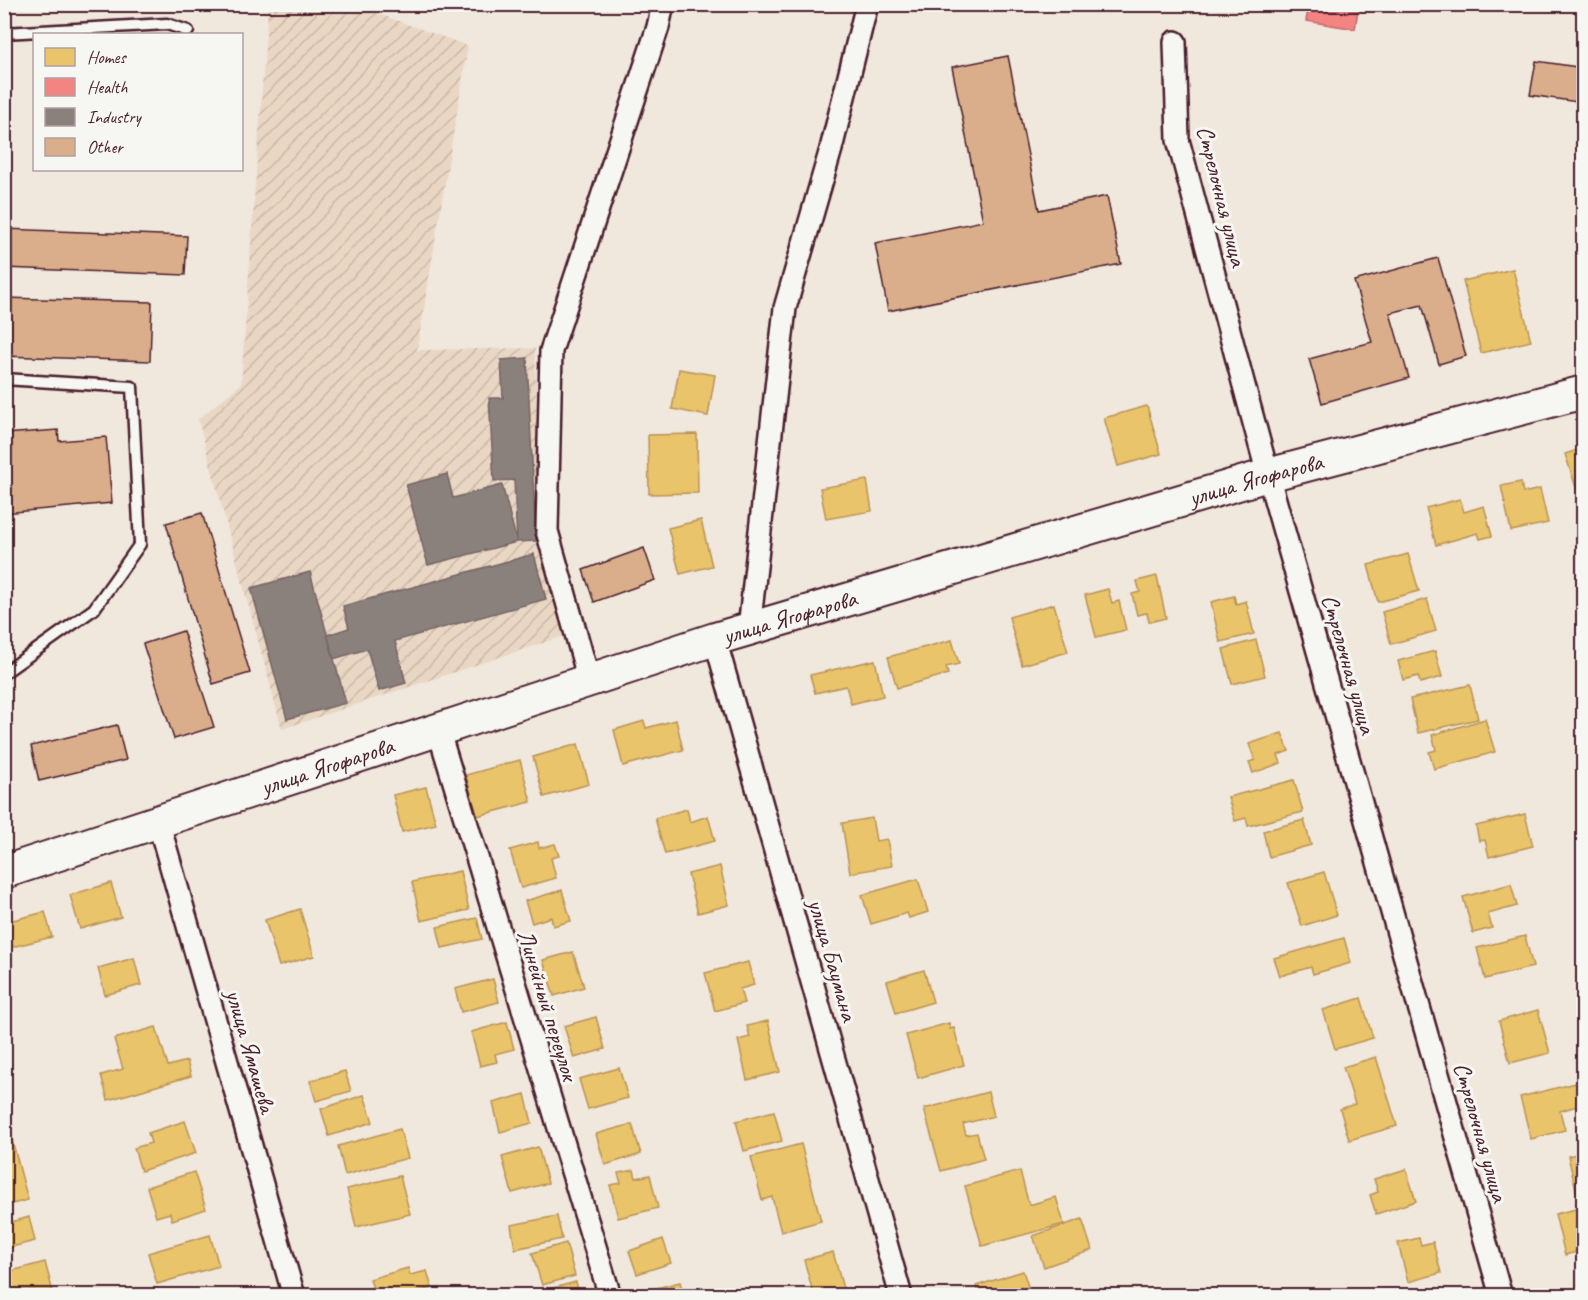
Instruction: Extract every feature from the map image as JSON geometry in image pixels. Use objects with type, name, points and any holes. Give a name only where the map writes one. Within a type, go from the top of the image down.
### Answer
[{"type":"main road","name":"улица Ягофарова","points":[[4,872],[715,639],[1269,475],[1584,392]]},
{"type":"street","points":[[590,680],[547,531],[551,351],[663,4]]},
{"type":"street","points":[[749,629],[785,308],[831,149],[867,4]]},
{"type":"street","name":"Стрелочная улица","points":[[1175,42],[1178,140],[1269,475],[1501,1296]]},
{"type":"street","name":"улица Баумана","points":[[715,639],[901,1296]]},
{"type":"street","name":"Линейный переулок","points":[[438,729],[610,1296]]},
{"type":"street","name":"улица Ямашева","points":[[158,821],[294,1296]]},
{"type":"lane","points":[[4,33],[167,24],[189,31]]},
{"type":"lane","points":[[4,379],[132,387],[140,544],[94,609],[4,673]]},
{"type":"shaded area","points":[[268,5],[364,5],[365,9],[468,46],[417,350],[535,348],[540,521],[564,636],[282,729],[198,419],[241,384]]},
{"type":"building: Homes","points":[[1513,269],[1531,341],[1481,353],[1463,281]]},
{"type":"building: Homes","points":[[679,369],[715,375],[708,416],[672,409]]},
{"type":"building: Homes","points":[[1147,406],[1161,454],[1118,466],[1104,418]]},
{"type":"building: Homes","points":[[697,434],[698,493],[649,494],[648,435]]},
{"type":"building: Homes","points":[[1584,448],[1584,512],[1565,454]]},
{"type":"building: Homes","points":[[867,480],[872,511],[826,519],[820,488]]},
{"type":"building: Homes","points":[[1521,482],[1523,493],[1540,489],[1548,523],[1511,531],[1501,486]]},
{"type":"building: Homes","points":[[1460,499],[1464,512],[1484,506],[1492,536],[1480,539],[1478,533],[1436,545],[1426,508]]},
{"type":"building: Homes","points":[[701,520],[712,566],[680,574],[668,528]]},
{"type":"building: Homes","points":[[1408,554],[1419,591],[1378,602],[1368,565]]},
{"type":"building: Homes","points":[[1157,576],[1166,618],[1149,622],[1147,613],[1137,615],[1132,594],[1140,592],[1137,581]]},
{"type":"building: Homes","points":[[1108,589],[1112,603],[1119,601],[1126,630],[1096,637],[1085,595]]},
{"type":"building: Homes","points":[[1234,596],[1236,604],[1246,601],[1254,634],[1220,642],[1211,602]]},
{"type":"building: Homes","points":[[1427,599],[1436,631],[1391,644],[1382,612]]},
{"type":"building: Homes","points":[[1054,604],[1068,652],[1022,665],[1009,617]]},
{"type":"building: Homes","points":[[952,640],[959,664],[946,667],[948,674],[897,688],[888,657]]},
{"type":"building: Homes","points":[[1256,640],[1265,676],[1232,684],[1223,649]]},
{"type":"building: Homes","points":[[1435,651],[1442,677],[1420,683],[1418,676],[1403,680],[1398,661]]},
{"type":"building: Homes","points":[[875,660],[883,696],[851,704],[846,686],[815,693],[810,675]]},
{"type":"building: Homes","points":[[1470,685],[1478,719],[1418,733],[1410,699]]},
{"type":"building: Homes","points":[[1485,719],[1495,752],[1434,769],[1429,752],[1436,750],[1432,735]]},
{"type":"building: Homes","points":[[676,720],[683,750],[623,766],[614,730],[644,721],[646,728]]},
{"type":"building: Homes","points":[[1282,733],[1289,751],[1278,755],[1281,763],[1253,773],[1249,762],[1255,760],[1249,744]]},
{"type":"building: Homes","points":[[578,744],[589,784],[544,797],[533,757]]},
{"type":"building: Homes","points":[[520,760],[531,802],[477,816],[466,775]]},
{"type":"building: Homes","points":[[1294,780],[1303,812],[1248,826],[1246,818],[1235,821],[1228,797]]},
{"type":"building: Homes","points":[[426,787],[436,824],[402,832],[393,795]]},
{"type":"building: Homes","points":[[687,809],[690,822],[708,816],[715,841],[665,854],[655,818]]},
{"type":"building: Homes","points":[[1525,814],[1533,846],[1489,857],[1485,840],[1479,841],[1476,826]]},
{"type":"building: Homes","points":[[872,818],[876,841],[887,839],[892,866],[850,873],[842,823]]},
{"type":"building: Homes","points":[[1304,820],[1311,845],[1269,857],[1263,831]]},
{"type":"building: Homes","points":[[538,842],[539,848],[555,844],[559,856],[551,858],[556,878],[521,888],[510,850]]},
{"type":"building: Homes","points":[[720,866],[729,905],[698,913],[688,874]]},
{"type":"building: Homes","points":[[460,871],[469,910],[421,921],[412,882]]},
{"type":"building: Homes","points":[[1324,872],[1337,915],[1302,926],[1288,883]]},
{"type":"building: Homes","points":[[918,879],[928,912],[909,918],[907,913],[871,924],[862,895]]},
{"type":"building: Homes","points":[[111,883],[121,917],[80,929],[70,895]]},
{"type":"building: Homes","points":[[1511,884],[1517,906],[1488,914],[1492,928],[1473,933],[1463,897]]},
{"type":"building: Homes","points":[[562,890],[571,921],[553,926],[551,917],[532,923],[525,901]]},
{"type":"building: Homes","points":[[300,909],[314,956],[279,966],[265,920]]},
{"type":"building: Homes","points":[[45,912],[52,937],[4,949],[4,914],[7,913],[9,921]]},
{"type":"building: Homes","points":[[477,918],[482,939],[442,948],[437,927]]},
{"type":"building: Homes","points":[[1525,936],[1533,967],[1485,979],[1477,948]]},
{"type":"building: Homes","points":[[1344,938],[1351,963],[1313,974],[1311,967],[1280,976],[1274,958]]},
{"type":"building: Homes","points":[[573,952],[584,987],[554,996],[543,960]]},
{"type":"building: Homes","points":[[134,958],[141,985],[105,995],[98,968]]},
{"type":"building: Homes","points":[[748,962],[754,985],[740,989],[744,1003],[715,1011],[705,973]]},
{"type":"building: Homes","points":[[924,970],[933,1002],[896,1013],[887,981]]},
{"type":"building: Homes","points":[[493,979],[499,1002],[461,1012],[455,989]]},
{"type":"building: Homes","points":[[1361,998],[1373,1038],[1335,1049],[1323,1010]]},
{"type":"building: Homes","points":[[1538,1010],[1550,1053],[1510,1063],[1499,1021]]},
{"type":"building: Homes","points":[[596,1017],[605,1049],[574,1058],[564,1026]]},
{"type":"building: Homes","points":[[768,1021],[780,1072],[747,1080],[738,1040],[750,1037],[747,1026]]},
{"type":"building: Homes","points":[[507,1022],[514,1049],[495,1054],[497,1062],[480,1066],[471,1032]]},
{"type":"building: Homes","points":[[949,1023],[950,1029],[954,1028],[964,1065],[918,1078],[906,1035]]},
{"type":"building: Homes","points":[[156,1027],[168,1066],[187,1061],[191,1076],[108,1100],[101,1075],[123,1069],[114,1039]]},
{"type":"building: Homes","points":[[1376,1057],[1397,1126],[1349,1140],[1340,1109],[1355,1104],[1343,1067]]},
{"type":"building: Homes","points":[[619,1068],[628,1098],[588,1109],[579,1079]]},
{"type":"building: Homes","points":[[345,1071],[351,1091],[316,1101],[310,1081]]},
{"type":"building: Homes","points":[[1584,1081],[1584,1104],[1560,1111],[1565,1130],[1531,1139],[1520,1097]]},
{"type":"building: Homes","points":[[988,1092],[994,1116],[963,1124],[966,1135],[977,1133],[984,1159],[941,1171],[924,1109]]},
{"type":"building: Homes","points":[[525,1094],[532,1123],[500,1132],[493,1103]]},
{"type":"building: Homes","points":[[364,1095],[373,1122],[329,1136],[321,1109]]},
{"type":"building: Homes","points":[[774,1111],[782,1141],[744,1151],[736,1121]]},
{"type":"building: Homes","points":[[185,1121],[196,1153],[141,1171],[134,1148],[151,1143],[148,1133]]},
{"type":"building: Homes","points":[[632,1124],[641,1154],[605,1165],[596,1134]]},
{"type":"building: Homes","points":[[400,1129],[408,1158],[345,1175],[338,1146]]},
{"type":"building: Homes","points":[[11,1136],[28,1200],[4,1206],[4,1138]]},
{"type":"building: Homes","points":[[801,1144],[821,1221],[781,1232],[772,1197],[762,1200],[751,1157]]},
{"type":"building: Homes","points":[[538,1147],[548,1183],[512,1193],[502,1157]]},
{"type":"building: Homes","points":[[1584,1152],[1584,1201],[1579,1202],[1568,1156]]},
{"type":"building: Homes","points":[[1406,1169],[1416,1201],[1376,1214],[1370,1195],[1378,1192],[1374,1179]]},
{"type":"building: Homes","points":[[634,1170],[636,1178],[650,1175],[658,1208],[618,1218],[610,1185],[621,1183],[618,1173]]},
{"type":"building: Homes","points":[[1020,1171],[1029,1205],[1056,1197],[1064,1224],[982,1246],[965,1186]]},
{"type":"building: Homes","points":[[194,1172],[206,1209],[172,1220],[170,1213],[156,1217],[147,1187]]},
{"type":"building: Homes","points":[[400,1176],[410,1214],[356,1227],[347,1189]]},
{"type":"building: Homes","points":[[1584,1207],[1584,1250],[1565,1255],[1555,1214]]},
{"type":"building: Homes","points":[[557,1216],[562,1239],[515,1249],[511,1225]]},
{"type":"building: Homes","points":[[29,1217],[35,1241],[4,1249],[4,1224]]},
{"type":"building: Homes","points":[[1082,1219],[1092,1250],[1044,1267],[1033,1236]]},
{"type":"building: Homes","points":[[210,1235],[219,1266],[157,1284],[148,1253]]},
{"type":"building: Homes","points":[[1419,1238],[1421,1245],[1433,1242],[1441,1273],[1408,1282],[1398,1243]]},
{"type":"building: Homes","points":[[663,1239],[671,1263],[637,1274],[629,1251]]},
{"type":"building: Homes","points":[[566,1243],[575,1276],[542,1285],[532,1253]]},
{"type":"building: Homes","points":[[833,1252],[844,1292],[814,1296],[804,1260]]},
{"type":"building: Homes","points":[[45,1262],[54,1296],[6,1296],[4,1273]]},
{"type":"building: Homes","points":[[408,1268],[410,1275],[427,1271],[432,1288],[405,1296],[375,1296],[370,1279]]},
{"type":"building: Homes","points":[[1023,1271],[1030,1292],[1019,1296],[979,1296],[976,1286]]},
{"type":"building: Homes","points":[[576,1282],[580,1296],[535,1296],[534,1293]]},
{"type":"building: Homes","points":[[680,1282],[684,1296],[651,1296],[649,1290]]},
{"type":"building: Health","points":[[1309,4],[1359,4],[1355,29],[1306,21]]},
{"type":"building: Industry","points":[[527,358],[536,541],[517,542],[514,480],[494,481],[489,398],[503,398],[501,360]]},
{"type":"building: Industry","points":[[447,474],[453,498],[502,485],[517,542],[428,565],[406,485]]},
{"type":"building: Industry","points":[[534,554],[546,599],[395,641],[406,683],[379,691],[367,649],[333,659],[327,635],[349,628],[343,606]]},
{"type":"building: Industry","points":[[310,572],[346,703],[287,719],[251,588]]},
{"type":"building: Other","points":[[1008,56],[1039,210],[1107,196],[1121,264],[888,311],[875,243],[983,221],[952,67]]},
{"type":"building: Other","points":[[1536,61],[1584,68],[1584,103],[1530,95]]},
{"type":"building: Other","points":[[4,229],[187,236],[185,275],[4,268]]},
{"type":"building: Other","points":[[1438,258],[1466,356],[1439,364],[1422,305],[1390,313],[1409,378],[1322,403],[1309,359],[1372,342],[1354,281]]},
{"type":"building: Other","points":[[4,298],[152,302],[150,361],[4,356]]},
{"type":"building: Other","points":[[58,430],[59,441],[106,437],[112,503],[4,513],[4,434]]},
{"type":"building: Other","points":[[202,513],[250,673],[213,684],[166,523]]},
{"type":"building: Other","points":[[644,548],[655,580],[594,602],[583,570]]},
{"type":"building: Other","points":[[183,631],[214,727],[174,739],[143,644]]},
{"type":"building: Other","points":[[117,725],[126,760],[39,781],[31,746]]}]
